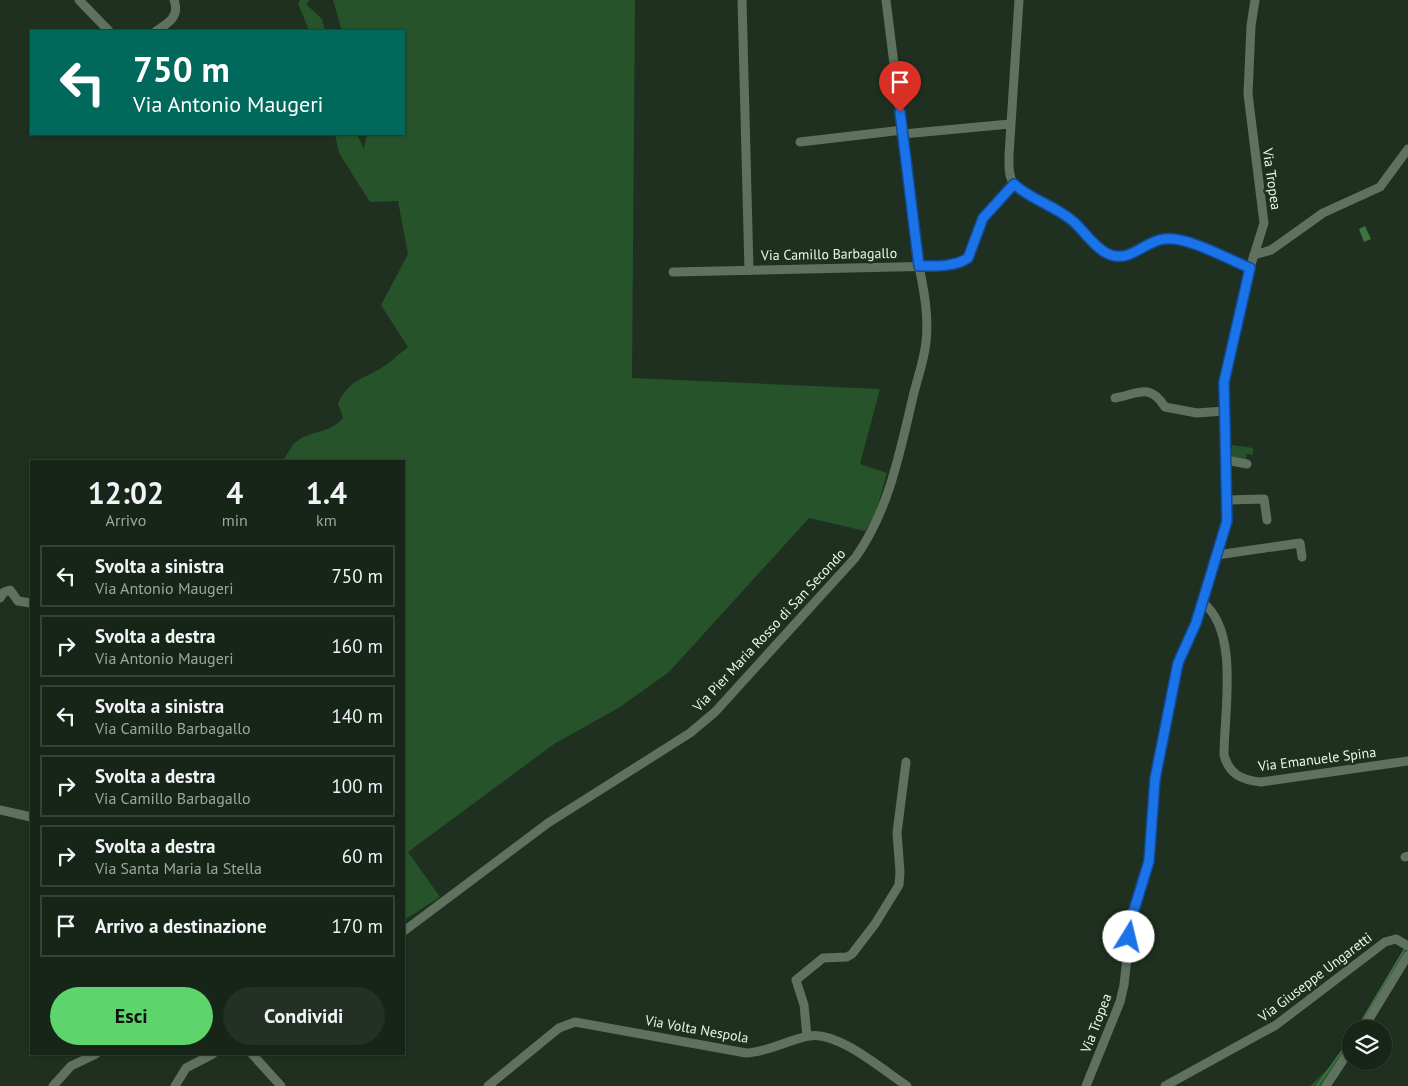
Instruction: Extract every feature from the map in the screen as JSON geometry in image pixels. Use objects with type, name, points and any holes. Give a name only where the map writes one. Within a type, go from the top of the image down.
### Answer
[{"type":"street","points":[[79,0],[108,30]]},
{"type":"street","points":[[157,30],[175,15],[177,9],[174,0]]},
{"type":"street","name":"Via Camillo Barbagallo","points":[[742,0],[749,270]]},
{"type":"street","name":"Via Pier Maria Rosso di San Secondo","points":[[405,930],[548,823],[690,733],[715,712],[855,558],[869,539],[889,489],[926,343],[926,305],[919,266],[886,0]]},
{"type":"street","points":[[1019,0],[1009,155],[1006,174],[1015,191],[1041,200],[1061,210],[1102,249],[1114,256],[1125,256],[1157,240],[1170,238],[1187,242],[1250,268]]},
{"type":"street","name":"Via Tropea","points":[[1086,1086],[1120,1002],[1124,985],[1131,921],[1149,861],[1155,779],[1178,663],[1196,623],[1227,521],[1224,382],[1250,268],[1264,223],[1248,94],[1251,26],[1255,0]]},
{"type":"street","points":[[800,142],[1002,123],[1010,124]]},
{"type":"street","points":[[1254,256],[1271,250],[1324,213],[1375,190],[1393,171],[1408,149]]},
{"type":"street","name":"Via Camillo Barbagallo","points":[[673,272],[940,266],[964,261],[968,258],[983,218],[1011,185]]},
{"type":"street","points":[[1115,398],[1142,390],[1156,394],[1165,406],[1197,413],[1224,411]]},
{"type":"street","points":[[1226,460],[1247,464]]},
{"type":"street","points":[[1228,500],[1264,499],[1267,520]]},
{"type":"street","points":[[1216,555],[1300,543],[1302,557]]},
{"type":"street","points":[[0,598],[4,592],[10,590],[18,601],[30,603]]},
{"type":"street","name":"Via Emanuele Spina","points":[[1202,602],[1214,614],[1225,642],[1224,754],[1228,768],[1234,774],[1248,781],[1261,782],[1408,761]]},
{"type":"street","points":[[807,1036],[804,1005],[796,980],[823,958],[847,957],[852,954],[875,924],[899,885],[897,833],[906,762]]},
{"type":"street","points":[[0,810],[30,817]]},
{"type":"street","points":[[405,925],[434,908]]},
{"type":"street","name":"Via Giuseppe Ungaretti","points":[[1165,1086],[1276,1025],[1379,946],[1390,940],[1405,944]]},
{"type":"street","points":[[1368,1020],[1408,955]]},
{"type":"street","name":"Via Volta Nespola","points":[[488,1086],[559,1028],[575,1022],[746,1053],[762,1052],[807,1036],[820,1034],[838,1040],[907,1086]]},
{"type":"street","points":[[53,1086],[71,1066],[94,1055]]},
{"type":"street","points":[[175,1086],[186,1068],[211,1055]]},
{"type":"street","points":[[253,1055],[281,1086]]},
{"type":"street","points":[[1326,1086],[1342,1062]]},
{"type":"shaded area","points":[[300,0],[310,0],[306,4],[322,19],[325,30],[309,30],[298,3]]},
{"type":"shaded area","points":[[333,0],[635,0],[632,378],[880,389],[860,464],[887,473],[875,516],[865,531],[809,518],[669,672],[620,707],[554,744],[408,852],[440,897],[405,919],[405,460],[284,460],[297,441],[332,427],[343,418],[338,403],[352,384],[383,367],[408,347],[381,305],[408,254],[398,201],[370,202],[339,153],[335,135],[357,135],[364,149],[367,135],[405,135],[405,30],[342,30]]},
{"type":"shaded area","points":[[1365,226],[1371,239],[1364,242],[1359,229]]},
{"type":"shaded area","points":[[1232,445],[1253,448],[1253,455],[1246,454],[1246,459],[1231,457]]},
{"type":"shaded area","points":[[1342,1051],[1342,1057],[1324,1086],[1310,1086],[1332,1065]]},
{"type":"waterway","points":[[1362,1020],[1406,947]]},
{"type":"waterway","points":[[1317,1086],[1342,1051]]},
{"type":"route","points":[[900,112],[919,266],[940,266],[964,261],[968,258],[983,218],[1009,187],[1014,184],[1021,190],[1061,210],[1108,254],[1125,256],[1157,240],[1170,238],[1187,242],[1250,268],[1224,382],[1227,521],[1196,623],[1180,654],[1155,779],[1149,861],[1131,921],[1129,937]]}]
